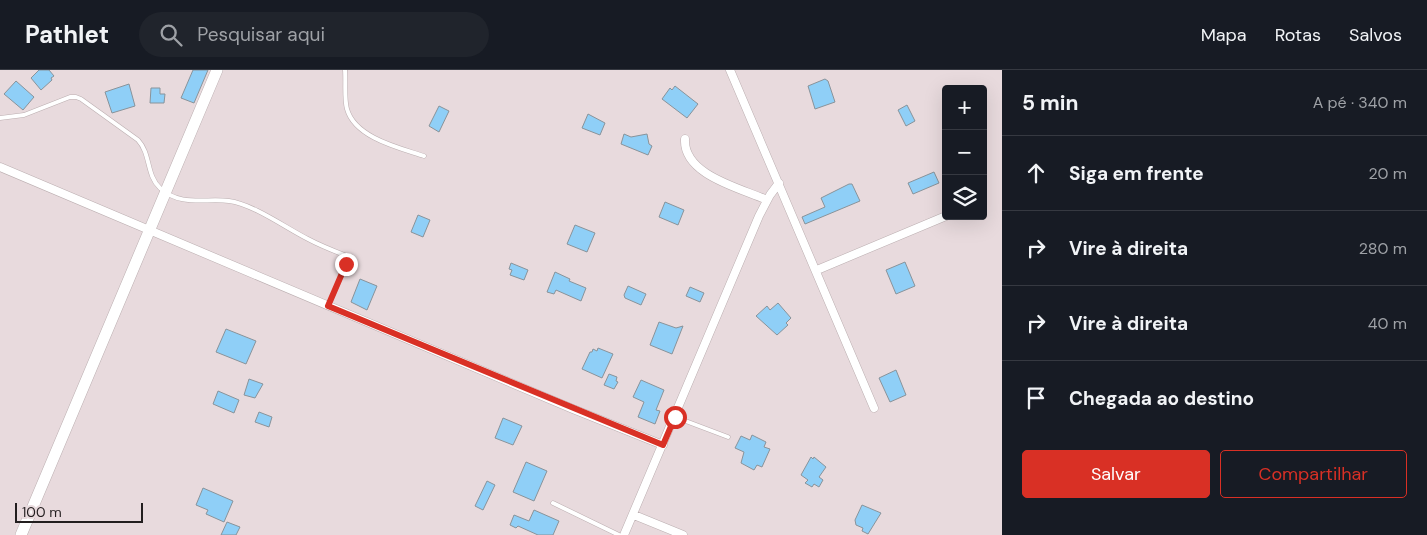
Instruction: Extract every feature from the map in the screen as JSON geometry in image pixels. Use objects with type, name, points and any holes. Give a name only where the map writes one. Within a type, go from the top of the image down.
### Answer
[{"type":"street","points":[[21,535],[217,70]]},
{"type":"street","points":[[730,70],[817,270],[874,408]]},
{"type":"street","points":[[685,139],[685,152],[698,169],[767,200]]},
{"type":"street","points":[[0,167],[663,445]]},
{"type":"street","points":[[624,535],[767,200],[779,184]]},
{"type":"street","points":[[817,270],[942,218]]},
{"type":"street","points":[[634,515],[684,535]]},
{"type":"lane","points":[[345,70],[346,109],[354,123],[376,139],[424,156]]},
{"type":"lane","points":[[0,118],[24,115],[70,97],[76,97],[138,140],[143,147],[150,174],[159,188],[166,193],[188,201],[229,201],[246,206],[310,240],[347,256],[346,264],[328,306]]},
{"type":"lane","points":[[675,417],[728,437]]},
{"type":"lane","points":[[553,503],[619,535]]},
{"type":"building","points":[[39,70],[49,70],[54,76],[41,90],[31,78]]},
{"type":"building","points":[[193,70],[208,70],[194,103],[181,98]]},
{"type":"building","points":[[825,79],[828,81],[835,102],[815,109],[808,86]]},
{"type":"building","points":[[16,81],[34,97],[23,110],[4,94]]},
{"type":"building","points":[[129,84],[135,106],[112,113],[105,92]]},
{"type":"building","points":[[675,86],[698,104],[687,118],[662,99],[670,88],[672,90]]},
{"type":"building","points":[[151,88],[160,88],[160,94],[165,94],[164,103],[150,103]]},
{"type":"building","points":[[907,105],[915,121],[906,126],[898,110]]},
{"type":"building","points":[[439,106],[449,111],[439,132],[429,126]]},
{"type":"building","points":[[588,114],[605,123],[600,135],[582,128]]},
{"type":"building","points":[[624,134],[631,137],[647,134],[649,144],[652,146],[648,155],[621,144]]},
{"type":"building","points":[[934,172],[939,183],[913,194],[908,183]]},
{"type":"building","points":[[852,184],[860,201],[805,224],[802,217],[825,207],[821,198]]},
{"type":"building","points":[[665,202],[684,210],[678,225],[659,217]]},
{"type":"building","points":[[418,215],[430,220],[423,237],[411,232]]},
{"type":"building","points":[[575,225],[595,233],[587,252],[567,244]]},
{"type":"building","points":[[905,262],[915,286],[896,294],[886,270]]},
{"type":"building","points":[[511,263],[528,270],[524,280],[510,275],[512,270],[509,269]]},
{"type":"building","points":[[555,272],[570,279],[569,281],[586,288],[581,301],[556,290],[554,294],[547,292]]},
{"type":"building","points":[[360,279],[377,286],[367,310],[351,302]]},
{"type":"building","points":[[628,286],[646,294],[641,305],[625,298],[624,295]]},
{"type":"building","points":[[690,287],[704,293],[700,302],[686,296]]},
{"type":"building","points":[[778,303],[791,318],[786,323],[788,325],[777,335],[756,316],[767,306],[770,310]]},
{"type":"building","points":[[659,322],[676,328],[683,326],[672,354],[650,345]]},
{"type":"building","points":[[226,329],[256,341],[246,364],[216,352]]},
{"type":"building","points":[[598,348],[613,354],[602,378],[582,369],[590,352],[593,349],[597,351]]},
{"type":"building","points":[[896,370],[906,395],[890,402],[879,378]]},
{"type":"building","points":[[609,374],[617,377],[616,381],[618,382],[614,389],[604,385]]},
{"type":"building","points":[[249,379],[263,384],[255,398],[244,395]]},
{"type":"building","points":[[641,380],[664,390],[656,410],[660,411],[655,424],[638,417],[644,402],[633,397]]},
{"type":"building","points":[[218,391],[239,400],[234,413],[213,404]]},
{"type":"building","points":[[259,412],[272,417],[269,427],[255,422]]},
{"type":"building","points":[[503,418],[522,426],[513,445],[495,438]]},
{"type":"building","points":[[752,435],[766,442],[764,447],[770,449],[762,467],[757,465],[754,470],[741,463],[744,452],[735,448],[741,436],[750,440]]},
{"type":"building","points":[[811,457],[813,459],[814,457],[826,467],[819,477],[823,480],[819,487],[814,484],[812,487],[805,483],[808,480],[801,475]]},
{"type":"building","points":[[526,462],[547,471],[534,501],[513,492]]},
{"type":"building","points":[[487,481],[495,485],[483,510],[475,506]]},
{"type":"building","points":[[203,488],[233,501],[224,522],[206,514],[208,510],[196,505]]},
{"type":"building","points":[[862,505],[881,513],[868,534],[862,531],[863,528],[856,525],[855,520]]},
{"type":"building","points":[[534,510],[559,521],[553,535],[538,535],[518,526],[516,528],[510,525],[514,515],[529,521]]},
{"type":"building","points":[[227,522],[240,527],[236,535],[221,535]]},
{"type":"route","points":[[346,264],[328,306],[663,445],[675,417]]}]
